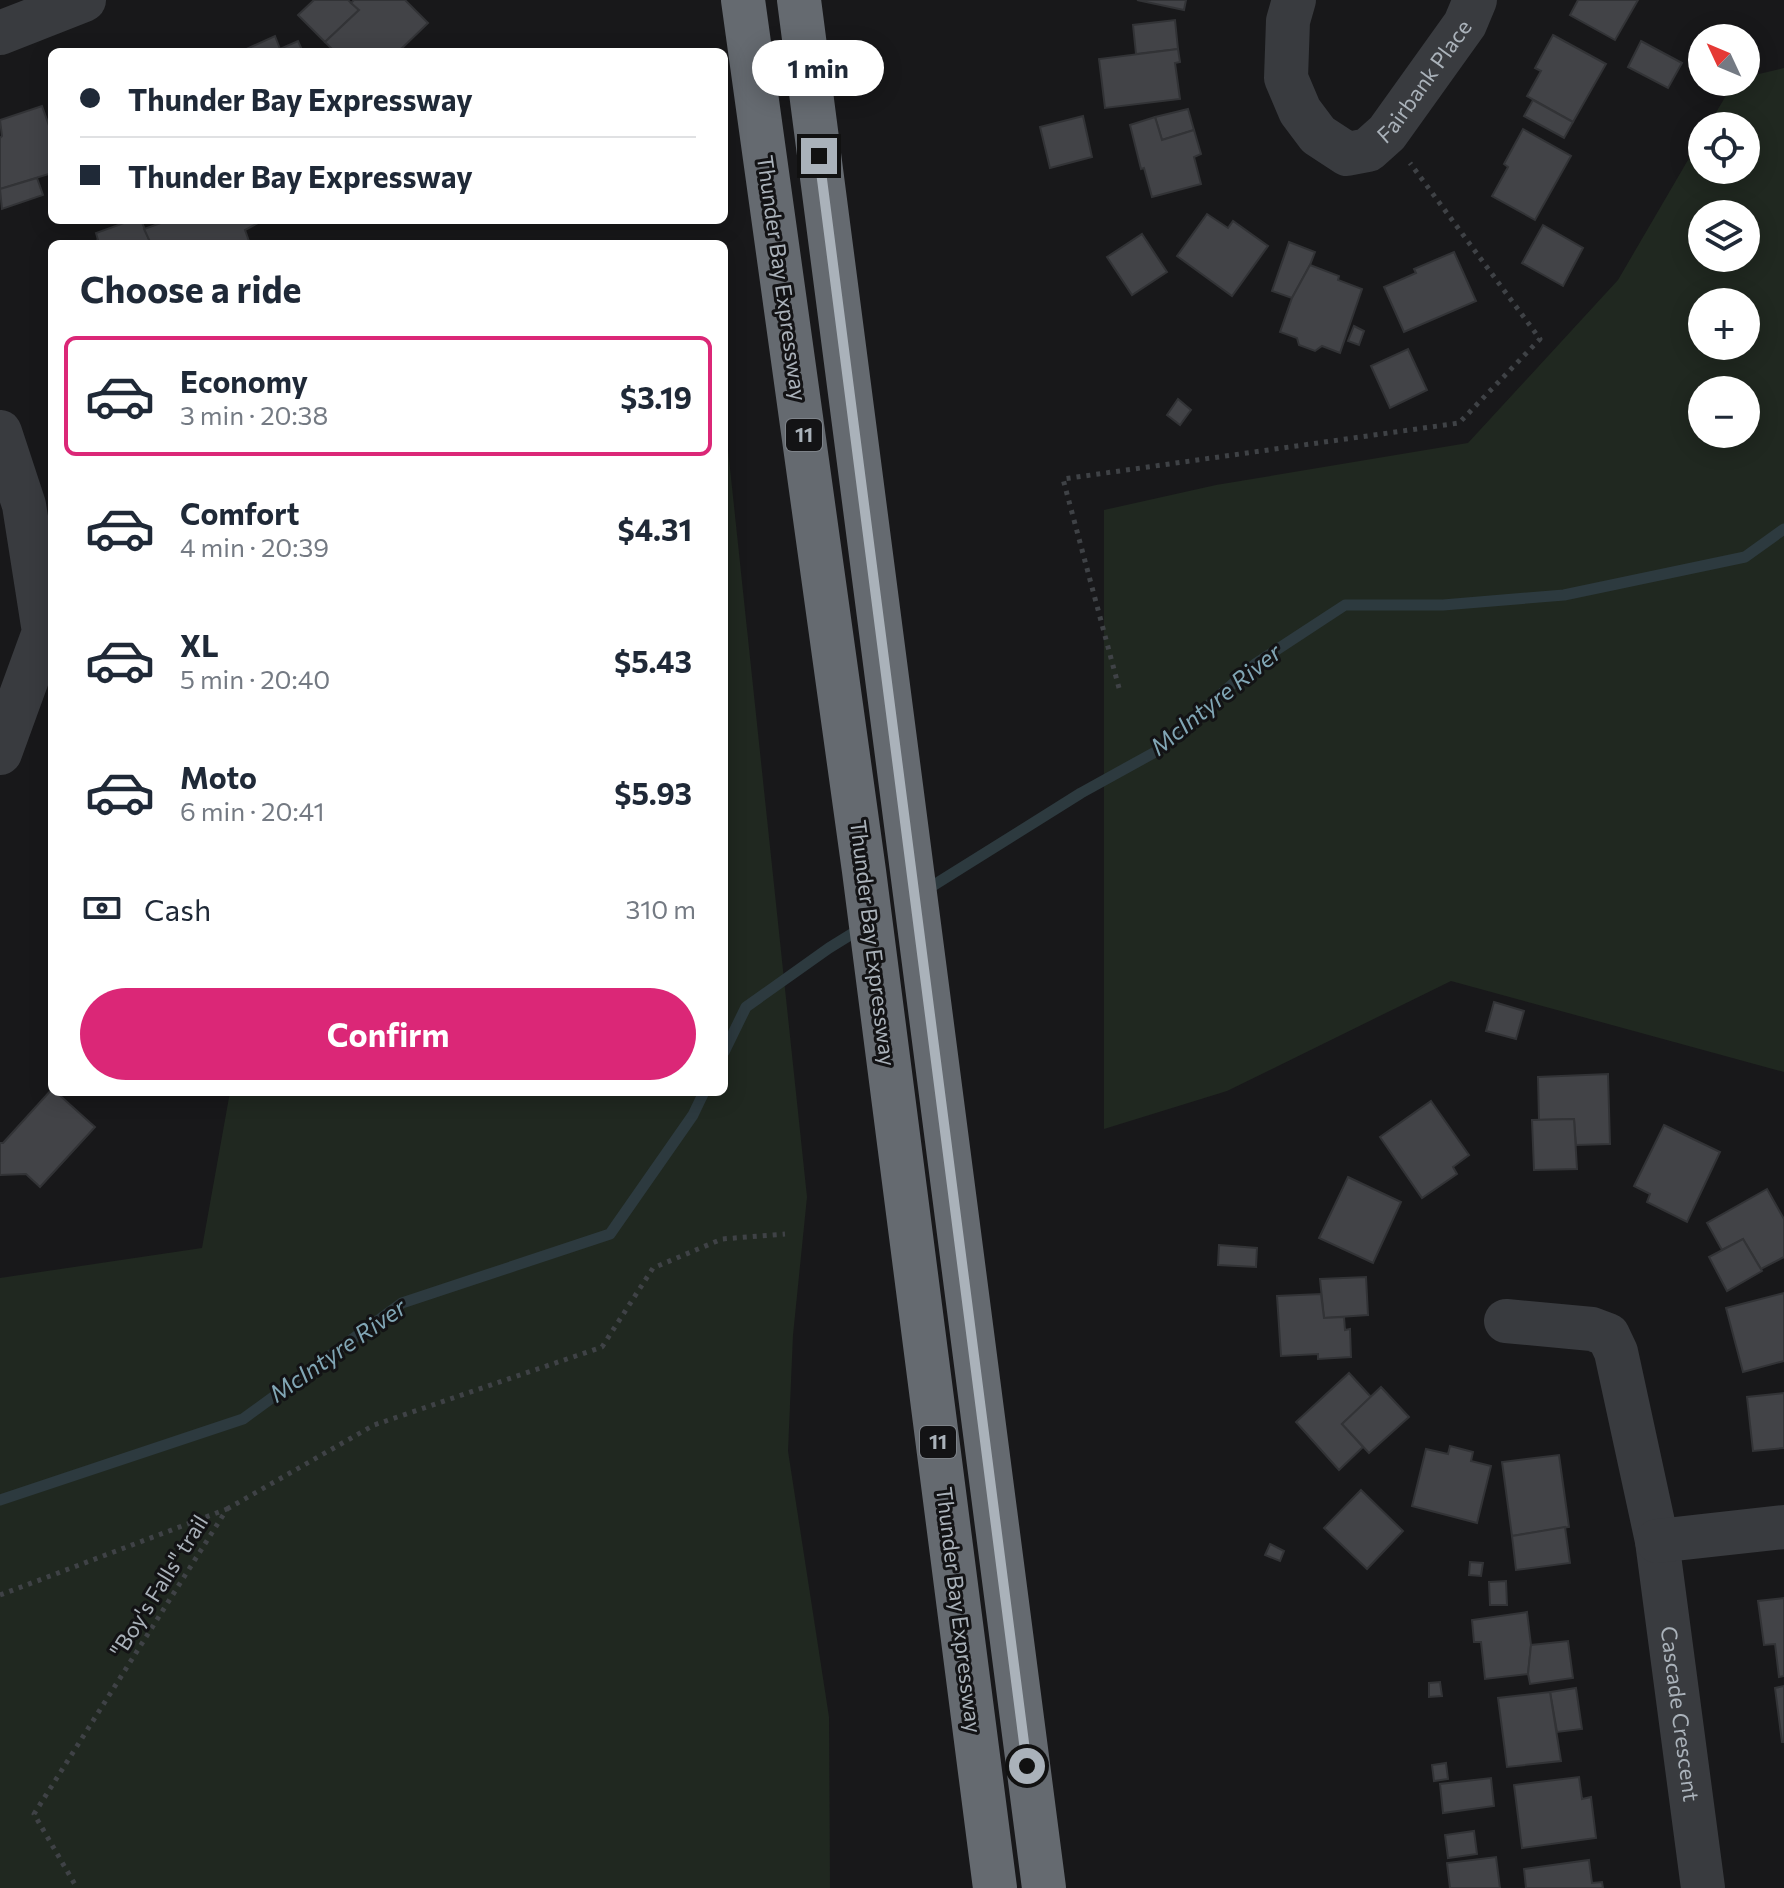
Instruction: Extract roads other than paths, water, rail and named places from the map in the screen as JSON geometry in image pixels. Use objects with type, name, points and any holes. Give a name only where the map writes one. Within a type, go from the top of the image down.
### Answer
[{"type":"highway","name":"Thunder Bay Expressway","points":[[743,0],[864,871],[995,1888]]},
{"type":"highway","name":"Thunder Bay Expressway","points":[[799,0],[1044,1888]]},
{"type":"street","points":[[0,33],[84,0]]},
{"type":"street","name":"Fairbank Place","points":[[1294,0],[1288,21],[1286,78],[1300,111],[1318,135],[1347,154],[1368,150],[1387,133],[1465,24],[1475,0]]},
{"type":"street","points":[[0,432],[24,505],[44,632],[0,753]]},
{"type":"street","name":"Cascade Crescent","points":[[1506,1321],[1592,1329],[1608,1335],[1616,1352],[1657,1541],[1703,1888]]},
{"type":"street","points":[[1657,1541],[1784,1527]]},
{"type":"waterway","name":"McIntyre River","points":[[926,890],[1081,793],[1157,751],[1255,664],[1345,605],[1443,605],[1564,595],[1745,557],[1784,529]]},
{"type":"waterway","name":"McIntyre River","points":[[728,1044],[746,1007],[863,927]]},
{"type":"waterway","name":"McIntyre River","points":[[0,1500],[243,1419],[402,1303],[610,1234],[693,1115],[702,1096]]}]
